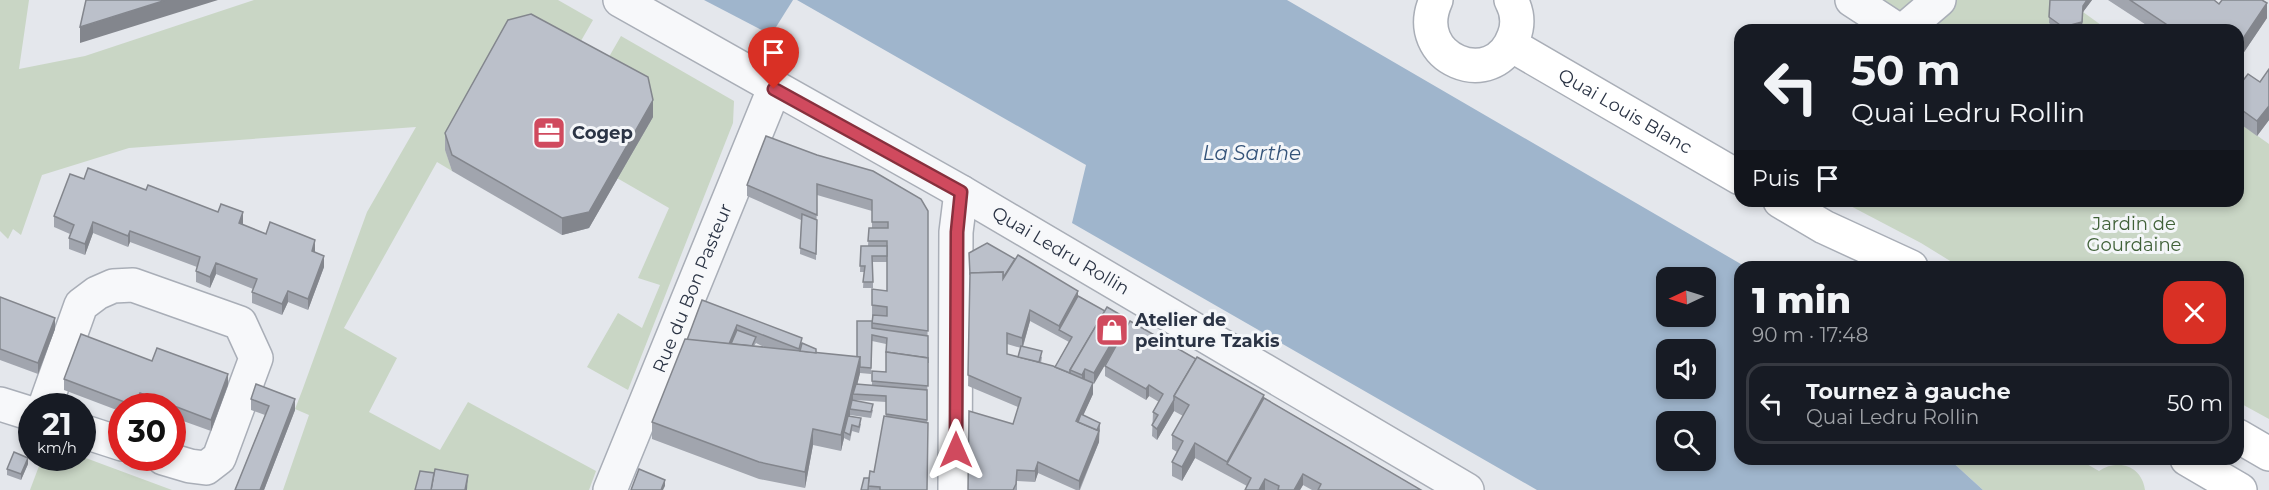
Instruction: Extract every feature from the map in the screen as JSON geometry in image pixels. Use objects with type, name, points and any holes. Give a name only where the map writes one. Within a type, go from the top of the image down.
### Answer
[{"type":"main road","points":[[1436,0],[1430,18],[1437,46],[1451,59],[1469,65],[1488,63],[1497,59],[1510,45],[1517,23],[1511,0]]},
{"type":"main road","name":"Quai Louis Blanc","points":[[1510,45],[1734,175]]},
{"type":"main road","points":[[1790,207],[1824,227],[1872,261]]},
{"type":"main road","points":[[1824,227],[1898,261]]},
{"type":"main road","points":[[2244,439],[2269,454]]},
{"type":"main road","points":[[2197,465],[2240,490]]},
{"type":"street","name":"Quai Ledru Rollin","points":[[620,0],[774,89],[961,192],[1467,490]]},
{"type":"street","points":[[1852,0],[1889,24]]},
{"type":"street","points":[[1911,24],[1939,0]]},
{"type":"street","name":"Rue du Bon Pasteur","points":[[610,490],[774,89]]},
{"type":"street","points":[[955,490],[957,232],[961,192]]},
{"type":"street","points":[[50,393],[81,305],[97,293],[122,284],[133,285],[240,323],[256,358],[219,458],[206,468],[186,465]]},
{"type":"street","points":[[0,404],[18,410]]},
{"type":"green space","points":[[0,0],[29,0],[19,69],[85,56],[254,0],[558,0],[593,20],[574,53],[445,149],[452,171],[437,162],[344,328],[397,358],[369,412],[440,450],[468,402],[596,471],[589,490],[283,490],[309,415],[295,409],[367,212],[416,127],[129,148],[42,175],[21,235],[13,229],[8,239],[0,231]]},
{"type":"green space","points":[[1852,0],[2059,0],[2058,24],[1889,24]]},
{"type":"green space","points":[[2083,12],[2100,24],[2082,24]]},
{"type":"green space","points":[[621,36],[734,101],[733,123],[628,390],[587,367],[618,313],[642,328],[660,285],[638,278],[669,208],[617,178],[602,69]]},
{"type":"green space","name":"Jardin de Gourdaine","points":[[2244,126],[2269,144],[2269,419],[2244,405],[2244,261],[1950,261],[1852,207],[2244,207]]},
{"type":"green space","points":[[96,462],[108,467],[108,471],[120,471],[172,490],[30,490],[37,471],[96,471]]},
{"type":"green space","points":[[1956,465],[2088,465],[2099,471],[2106,467],[2121,465],[2134,470],[2139,475],[2145,490],[1983,490]]},
{"type":"water","points":[[704,0],[793,0],[771,35]]},
{"type":"water","name":"La Sarthe","points":[[797,0],[1287,0],[1736,261],[1734,465],[1956,465],[1983,490],[1537,490],[1072,223],[1086,165]]},
{"type":"building","points":[[86,0],[166,0],[80,27]]},
{"type":"building","points":[[2050,0],[2087,0],[2083,6],[2082,22],[2059,24],[2049,17]]},
{"type":"building","points":[[2130,0],[2214,0],[2219,4],[2222,0],[2262,0],[2267,3],[2244,37],[2244,24],[2166,24]]},
{"type":"building","name":"Cogep","points":[[531,14],[648,77],[653,100],[589,212],[562,218],[452,155],[445,133],[508,20]]},
{"type":"building","points":[[2269,69],[2269,106],[2257,121],[2244,112],[2244,79],[2248,74],[2260,82]]},
{"type":"building","points":[[766,136],[817,155],[873,171],[921,199],[928,211],[928,331],[872,323],[873,315],[887,316],[887,307],[872,305],[872,289],[887,291],[887,241],[868,241],[869,228],[888,228],[888,222],[872,222],[872,200],[817,184],[817,215],[747,185]]},
{"type":"building","points":[[88,168],[146,190],[148,185],[218,212],[221,204],[243,212],[239,223],[266,234],[270,222],[315,240],[312,251],[324,256],[308,299],[288,291],[282,304],[252,292],[257,279],[216,263],[210,277],[196,271],[200,257],[130,231],[128,236],[93,222],[85,244],[69,238],[74,225],[54,216],[70,174],[84,179]]},
{"type":"building","points":[[802,214],[817,220],[816,254],[800,248]]},
{"type":"building","points":[[987,243],[1015,259],[1003,278],[1003,272],[970,273],[970,275],[969,253]]},
{"type":"building","points":[[861,246],[887,246],[887,256],[872,256],[873,282],[863,282],[865,266],[860,266]]},
{"type":"building","points":[[1018,255],[1078,291],[1059,326],[1030,310],[1022,338],[1007,333],[1007,354],[1053,366],[1093,383],[1076,421],[1099,431],[1079,481],[1038,462],[1035,471],[1017,470],[1013,490],[968,490],[969,411],[1013,424],[1021,398],[968,375],[970,273],[1003,272],[1003,279]]},
{"type":"building","points":[[1078,296],[1105,311],[1070,373],[1055,367],[1072,337],[1059,330]]},
{"type":"building","points":[[0,297],[55,318],[38,363],[0,349]]},
{"type":"building","points":[[702,300],[802,338],[799,349],[737,325],[729,344],[687,340]]},
{"type":"building","points":[[1107,307],[1126,318],[1094,373],[1085,369],[1082,375],[1070,370]]},
{"type":"building","points":[[857,321],[872,321],[872,328],[928,336],[928,358],[886,352],[887,338],[872,335],[871,368],[860,367],[860,357],[857,357]]},
{"type":"building","points":[[1130,321],[1196,359],[1157,429],[1152,425],[1158,415],[1153,412],[1163,394],[1149,385],[1146,389],[1105,366]]},
{"type":"building","points":[[737,330],[756,337],[752,346],[731,344]]},
{"type":"building","points":[[81,334],[152,361],[157,348],[228,374],[211,420],[186,410],[186,393],[108,393],[108,396],[64,379]]},
{"type":"building","points":[[685,339],[860,357],[841,435],[813,429],[805,472],[759,462],[652,422]]},
{"type":"building","points":[[802,343],[816,349],[816,353],[800,351]]},
{"type":"building","points":[[1021,346],[1042,351],[1039,362],[1018,357]]},
{"type":"building","points":[[886,352],[928,358],[928,386],[872,381],[872,371],[886,372]]},
{"type":"building","points":[[1197,357],[1264,395],[1227,462],[1195,443],[1182,467],[1172,462],[1183,441],[1172,435],[1189,405],[1174,396]]},
{"type":"building","points":[[256,384],[295,399],[260,490],[235,490],[269,406],[251,399]]},
{"type":"building","points":[[856,384],[927,390],[927,420],[886,414],[886,396],[853,394]]},
{"type":"building","points":[[1264,398],[1421,490],[1318,490],[1321,484],[1303,474],[1294,490],[1278,490],[1279,486],[1265,479],[1259,490],[1245,490],[1251,478],[1227,464]]},
{"type":"building","points":[[852,400],[873,404],[871,412],[850,409]]},
{"type":"building","points":[[1081,414],[1100,423],[1097,430],[1078,422]]},
{"type":"building","points":[[848,416],[861,418],[859,427],[852,425],[850,435],[844,432]]},
{"type":"building","points":[[884,416],[928,423],[927,490],[880,490],[880,487],[868,486],[870,471],[874,472]]},
{"type":"building","points":[[14,452],[18,454],[18,471],[22,471],[21,474],[7,469]]},
{"type":"building","points":[[435,469],[468,475],[465,490],[431,490]]},
{"type":"building","points":[[639,469],[665,480],[661,490],[631,490]]},
{"type":"building","points":[[420,471],[434,473],[431,490],[415,490]]},
{"type":"building","points":[[864,478],[869,478],[868,490],[861,490]]},
{"type":"place","name":"Cogep","points":[[549,133]]},
{"type":"place","name":"Atelier de peinture Tzakis","points":[[1112,330]]},
{"type":"route","points":[[774,89],[961,192],[957,232],[956,450]]}]
